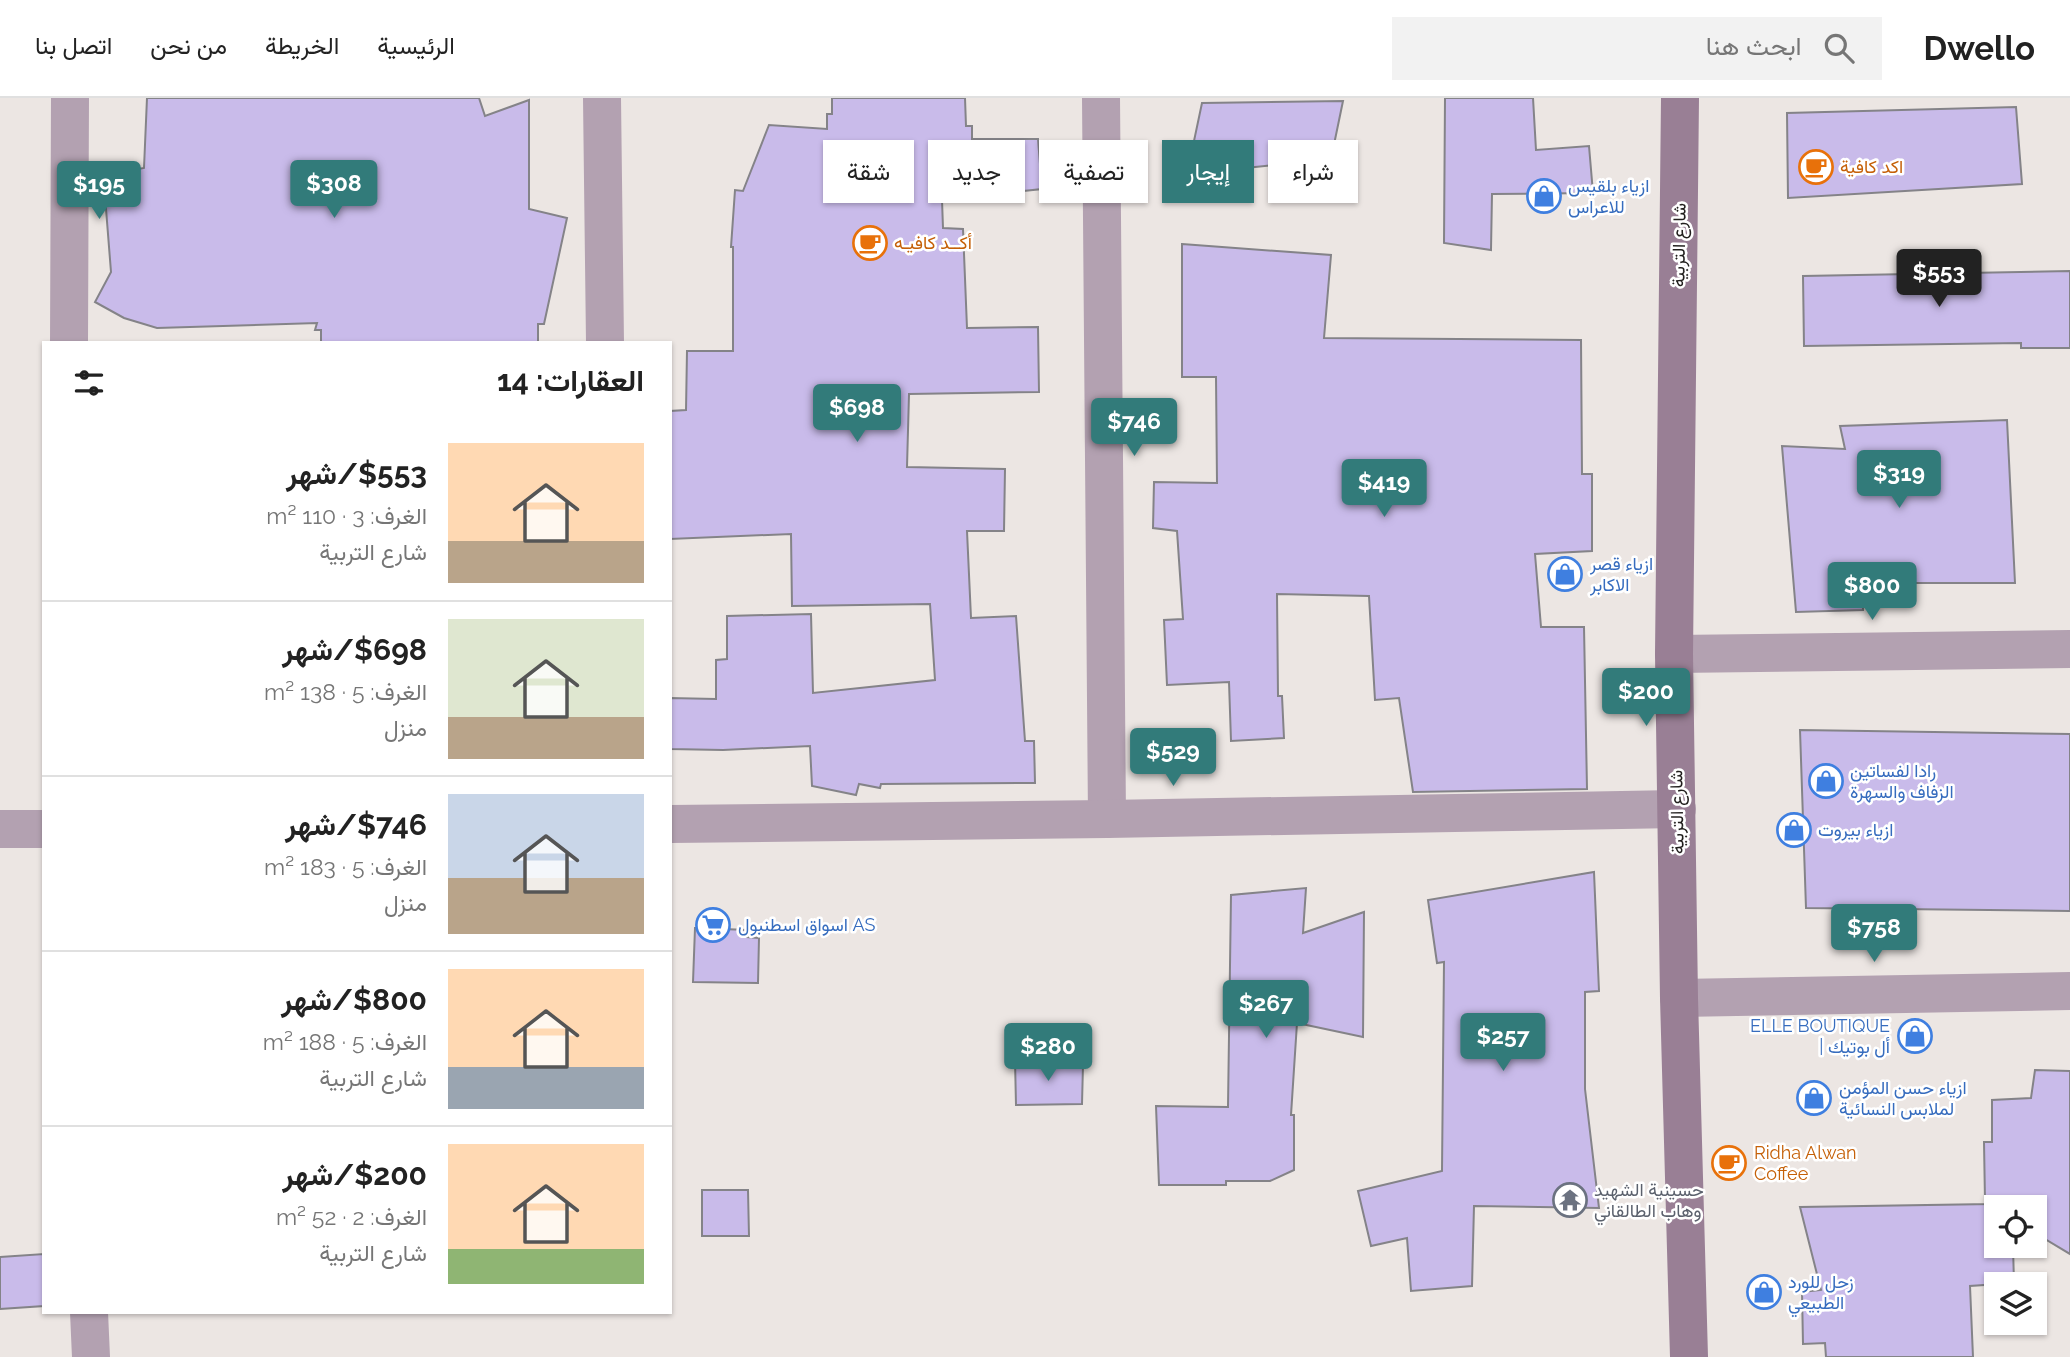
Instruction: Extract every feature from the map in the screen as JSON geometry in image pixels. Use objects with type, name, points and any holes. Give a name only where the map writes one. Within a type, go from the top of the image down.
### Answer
[{"type":"street","points":[[69,341],[70,98]]},
{"type":"street","points":[[602,98],[605,341]]},
{"type":"street","points":[[1101,98],[1107,820]]},
{"type":"street","name":"شارع التربية","points":[[1680,98],[1674,654],[1679,998],[1689,1357]]},
{"type":"street","points":[[1674,654],[2070,649]]},
{"type":"street","points":[[672,824],[1107,820],[1677,809]]},
{"type":"street","points":[[0,829],[42,829]]},
{"type":"street","points":[[1679,998],[2070,991]]},
{"type":"street","points":[[89,1314],[91,1357]]},
{"type":"building","points":[[147,98],[479,98],[485,116],[529,100],[529,209],[567,218],[544,324],[538,324],[538,341],[321,341],[321,330],[315,330],[317,323],[157,328],[124,318],[95,302],[111,272],[105,196],[110,174],[144,168]]},
{"type":"building","points":[[832,98],[965,98],[966,126],[972,126],[972,139],[1038,139],[1039,189],[1025,191],[1025,140],[928,140],[928,203],[942,203],[943,228],[963,229],[967,328],[1038,327],[1039,392],[909,394],[907,467],[1005,469],[1004,531],[967,531],[971,618],[1016,616],[1025,741],[1034,741],[1035,783],[881,784],[880,788],[859,784],[856,795],[812,786],[810,746],[672,749],[672,698],[716,699],[716,660],[727,659],[727,616],[811,614],[813,693],[935,680],[930,604],[792,606],[791,534],[672,539],[672,411],[686,410],[687,351],[733,351],[731,247],[735,190],[743,191],[769,125],[827,129],[827,114],[832,114]]},
{"type":"building","points":[[1445,98],[1533,98],[1536,150],[1589,146],[1593,193],[1492,194],[1491,250],[1444,243]]},
{"type":"building","points":[[1343,101],[1335,140],[1268,140],[1268,166],[1254,167],[1254,140],[1194,140],[1202,103]]},
{"type":"building","points":[[2016,107],[2022,184],[1788,198],[1787,113]]},
{"type":"building","points":[[1182,244],[1331,255],[1324,338],[1581,340],[1582,474],[1592,474],[1592,551],[1535,554],[1541,627],[1584,627],[1587,789],[1413,792],[1399,698],[1375,700],[1369,596],[1277,594],[1278,696],[1282,696],[1284,738],[1231,741],[1229,682],[1167,685],[1164,620],[1183,619],[1177,531],[1153,528],[1154,482],[1217,483],[1216,377],[1182,377]]},
{"type":"building","points":[[2070,271],[2070,348],[2021,348],[2021,343],[1804,346],[1803,276]]},
{"type":"building","points":[[2007,420],[2015,583],[1862,583],[1863,610],[1796,612],[1782,446],[1845,449],[1840,426]]},
{"type":"building","points":[[1800,730],[2070,734],[2070,911],[1806,908]]},
{"type":"building","points":[[1594,872],[1599,991],[1585,992],[1585,1089],[1599,1208],[1474,1206],[1472,1286],[1411,1291],[1407,1238],[1371,1246],[1358,1191],[1442,1171],[1444,962],[1437,963],[1428,900]]},
{"type":"building","points":[[1306,888],[1303,933],[1364,912],[1363,1037],[1297,1023],[1291,1115],[1294,1115],[1294,1170],[1270,1181],[1226,1181],[1226,1185],[1159,1185],[1156,1106],[1228,1107],[1231,895]]},
{"type":"building","points":[[695,928],[748,930],[747,937],[759,938],[758,983],[693,982]]},
{"type":"building","points":[[1015,1060],[1083,1065],[1082,1104],[1016,1105]]},
{"type":"building","points":[[2035,1070],[2070,1071],[2070,1254],[2047,1240],[2047,1195],[1985,1195],[1984,1142],[1992,1142],[1992,1100],[2031,1098]]},
{"type":"building","points":[[702,1190],[748,1190],[749,1236],[702,1236]]},
{"type":"building","points":[[1984,1204],[1984,1258],[2013,1258],[2014,1272],[1984,1272],[1984,1285],[1970,1286],[1973,1357],[1826,1357],[1825,1343],[1803,1344],[1802,1292],[1821,1290],[1800,1207]]},
{"type":"building","points":[[42,1254],[42,1306],[0,1309],[0,1257]]},
{"type":"place","name":"اكد كافية","points":[[1816,167]]},
{"type":"place","name":"ازياء بلقيس للاعراس","points":[[1544,196]]},
{"type":"place","name":"أكــد كافيـه","points":[[870,243]]},
{"type":"place","name":"ازياء قصر الاكابر","points":[[1565,574]]},
{"type":"place","name":"رادا لفساتين الزفاف والسهرة","points":[[1826,781]]},
{"type":"place","name":"ازياء بيروت","points":[[1794,830]]},
{"type":"place","name":"اسواق اسطنبول AS","points":[[713,925]]},
{"type":"place","name":"ELLE BOUTIQUE | أل بوتيك","points":[[1915,1036]]},
{"type":"place","name":"ازياء حسن المؤمن لملابس النسائية","points":[[1814,1098]]},
{"type":"place","name":"Ridha Alwan Coffee","points":[[1729,1163]]},
{"type":"place","name":"حسينية الشهيد وهاب الطالقاني","points":[[1570,1200]]},
{"type":"place","name":"زحل للورد الطبيعي","points":[[1764,1292]]}]
